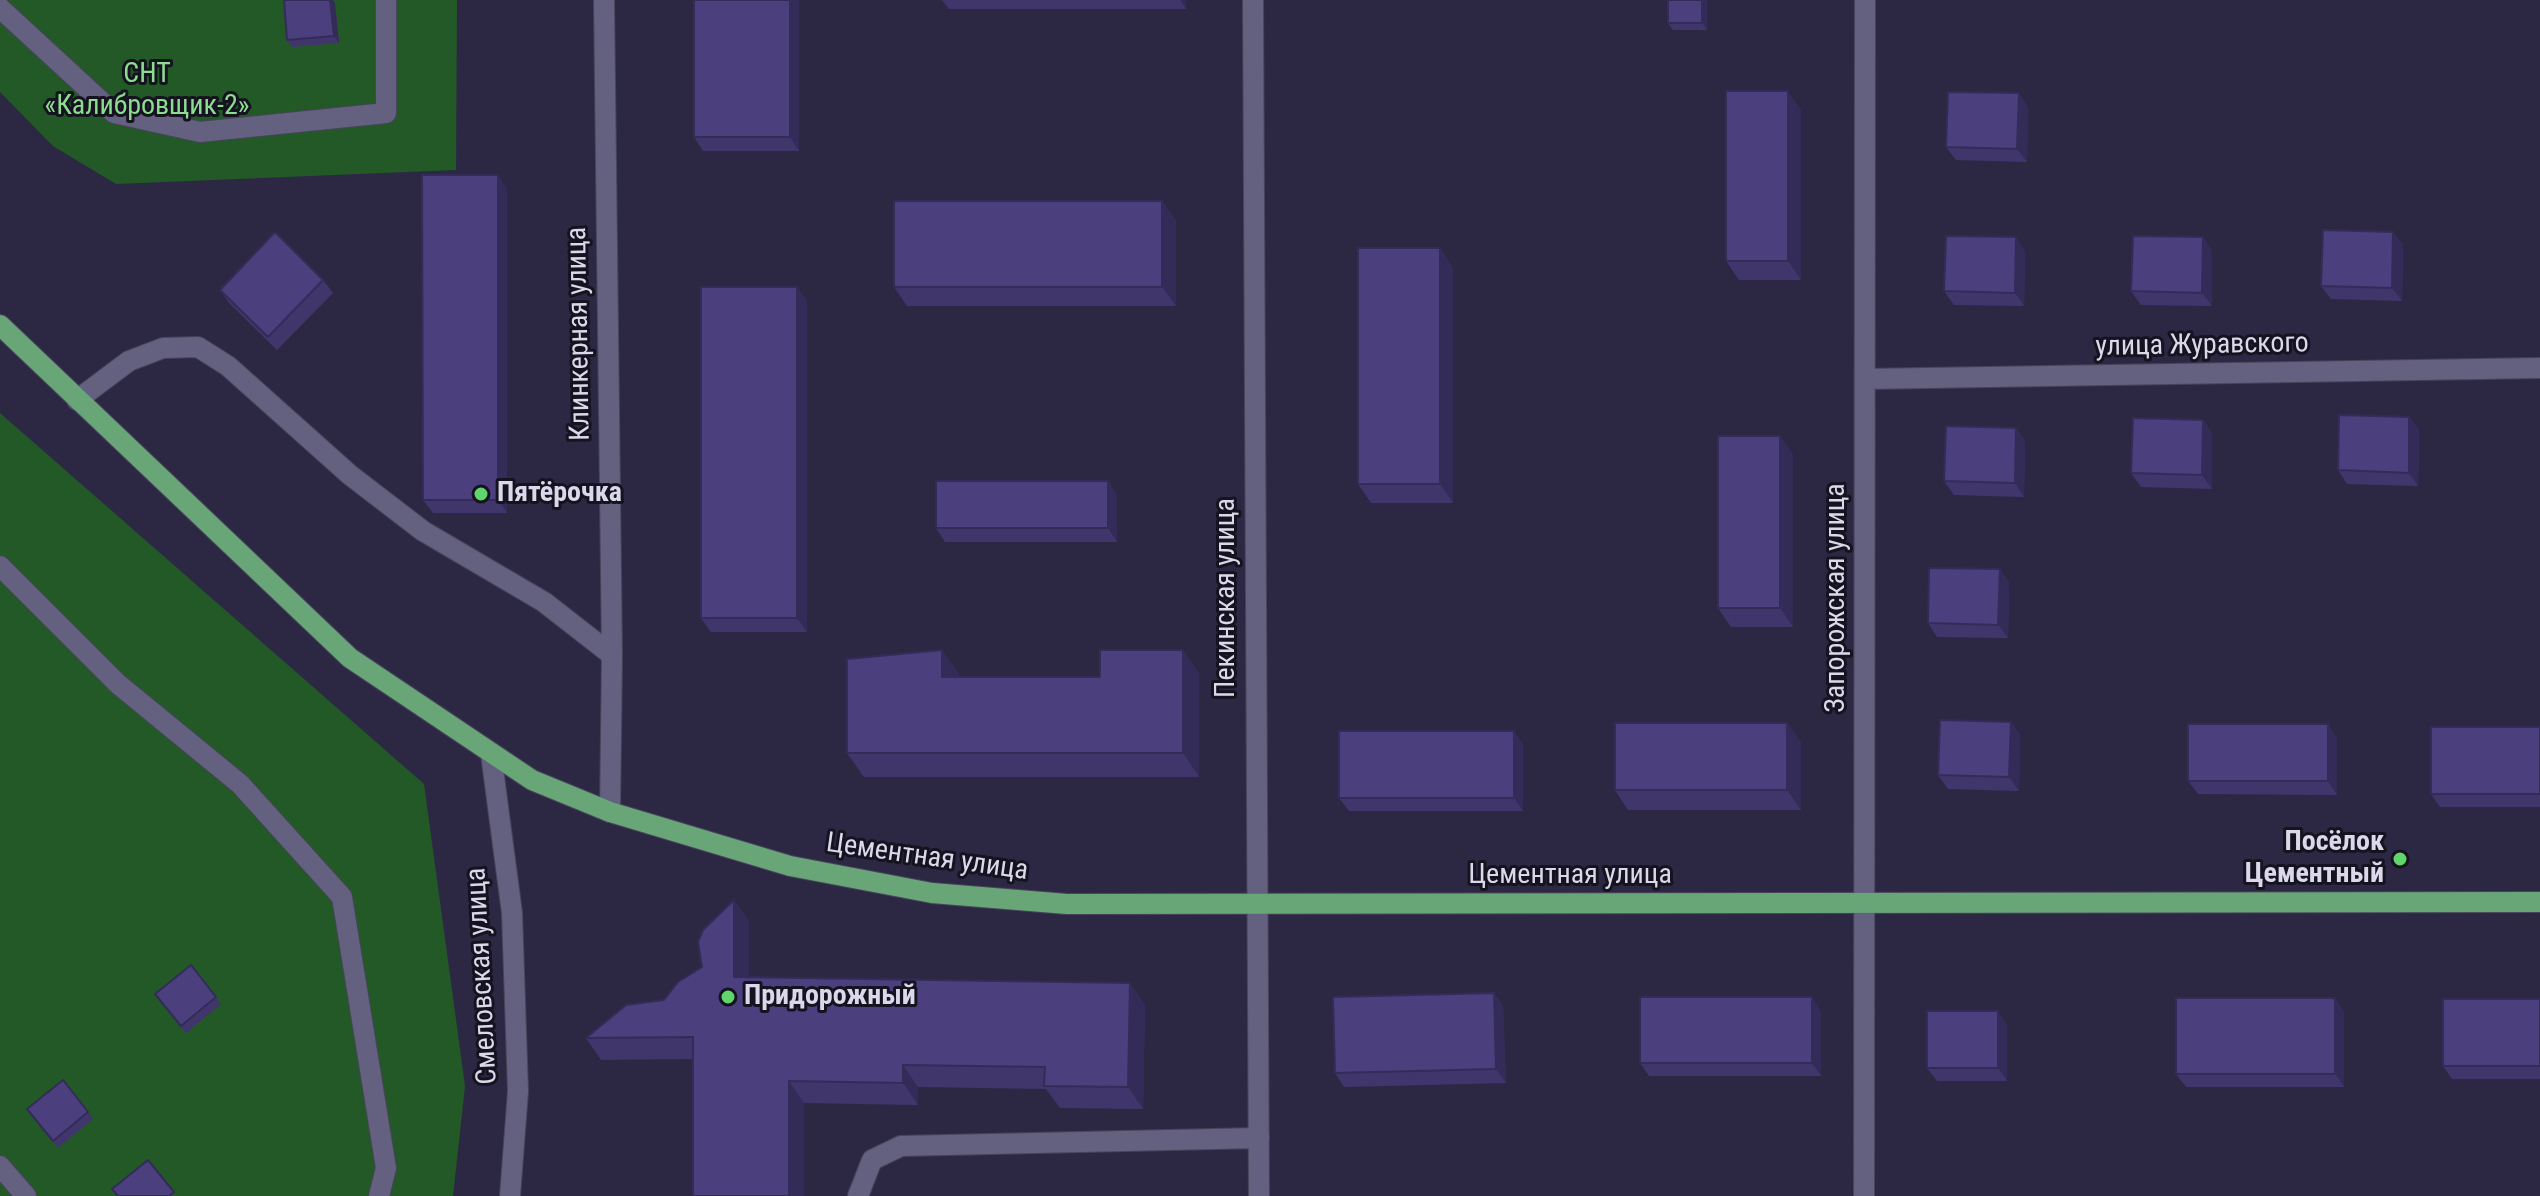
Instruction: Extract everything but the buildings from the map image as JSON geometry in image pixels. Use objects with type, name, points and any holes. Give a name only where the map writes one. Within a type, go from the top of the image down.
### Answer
[{"type":"main road","name":"Цементная улица","points":[[0,325],[350,658],[532,780],[610,812],[790,866],[932,893],[1067,904],[2540,902]]},
{"type":"street","points":[[0,8],[114,113],[200,132],[386,113],[386,0]]},
{"type":"street","name":"Клинкерная улица","points":[[604,0],[612,655],[610,812]]},
{"type":"street","name":"Пекинская улица","points":[[1253,0],[1259,1196]]},
{"type":"street","name":"Запорожская улица","points":[[1864,1196],[1865,0]]},
{"type":"street","points":[[77,400],[129,361],[163,348],[198,347],[228,366],[350,475],[423,531],[544,602],[612,655]]},
{"type":"street","name":"улица Журавского","points":[[1865,379],[2540,368]]},
{"type":"street","points":[[0,566],[118,684],[240,784],[342,897],[386,1168],[379,1196]]},
{"type":"street","name":"Смеловская улица","points":[[491,754],[512,913],[518,1091],[510,1196]]},
{"type":"street","points":[[858,1196],[872,1160],[901,1146],[1259,1138]]},
{"type":"street","points":[[0,1166],[26,1196]]},
{"type":"green space","name":"СНТ «Калибровщик-2»","points":[[0,0],[457,0],[456,170],[116,184],[53,146],[0,92]]},
{"type":"green space","points":[[0,413],[424,784],[465,1086],[453,1196],[0,1196]]},
{"type":"place","name":"Пятёрочка","points":[[481,494]]},
{"type":"place","name":"Посёлок Цементный","points":[[2400,859]]},
{"type":"place","name":"Придорожный","points":[[728,997]]}]
